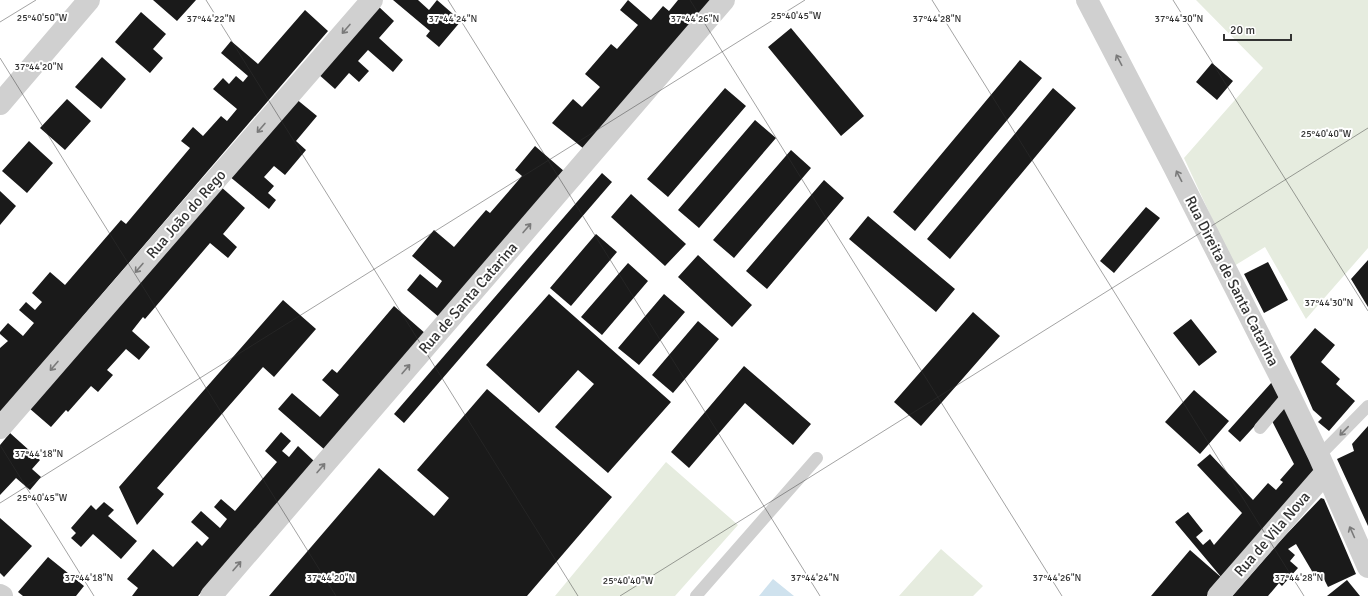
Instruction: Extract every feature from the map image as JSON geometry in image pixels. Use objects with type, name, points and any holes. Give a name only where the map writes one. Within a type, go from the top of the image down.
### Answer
[{"type":"street","points":[[0,104],[89,0]]},
{"type":"street","name":"Rua João do Rego","points":[[0,428],[372,0]]},
{"type":"street","name":"Rua de Santa Catarina","points":[[211,596],[724,0]]},
{"type":"street","name":"Rua Direita de Santa Catarina","points":[[1087,0],[1174,167],[1289,394],[1368,567]]},
{"type":"street","name":"Rua de Vila Nova","points":[[1218,596],[1322,464]]},
{"type":"lane","points":[[1260,428],[1289,394]]},
{"type":"lane","points":[[1322,464],[1368,406]]},
{"type":"lane","points":[[696,596],[817,458]]},
{"type":"shaded area","points":[[1196,0],[1368,0],[1368,248],[1306,319],[1265,247],[1234,266],[1184,158],[1263,68]]},
{"type":"shaded area","points":[[666,462],[738,525],[675,596],[555,596]]},
{"type":"shaded area","points":[[941,549],[983,586],[973,596],[899,596]]},
{"type":"water","points":[[773,579],[794,596],[759,596]]},
{"type":"building","points":[[153,0],[196,0],[177,21]]},
{"type":"building","points":[[393,0],[418,0],[429,10],[437,0],[461,21],[439,47],[426,36],[430,31]]},
{"type":"building","points":[[628,0],[651,20],[663,6],[669,11],[678,0],[712,0],[584,149],[552,123],[573,99],[582,107],[600,87],[585,74],[611,44],[617,49],[638,25],[620,10]]},
{"type":"building","points":[[378,6],[394,21],[379,38],[403,60],[393,72],[368,50],[358,61],[369,71],[359,82],[349,73],[335,89],[317,73]]},
{"type":"building","points":[[305,10],[328,31],[0,413],[0,348],[8,341],[0,334],[0,332],[8,323],[23,336],[34,323],[19,310],[26,302],[35,310],[42,302],[32,293],[50,272],[65,285],[121,220],[126,224],[190,148],[181,141],[193,127],[203,136],[221,116],[227,121],[237,109],[213,89],[223,78],[229,84],[236,76],[243,82],[248,76],[221,53],[231,41],[258,64]]},
{"type":"building","points":[[141,12],[166,34],[153,49],[163,58],[150,73],[115,42]]},
{"type":"building","points":[[791,28],[864,116],[841,136],[768,47]]},
{"type":"building","points":[[102,57],[126,79],[101,109],[75,87]]},
{"type":"building","points":[[1020,60],[1042,78],[915,231],[893,212]]},
{"type":"building","points":[[1212,63],[1233,81],[1217,100],[1196,82]]},
{"type":"building","points":[[725,88],[746,106],[668,197],[647,179]]},
{"type":"building","points":[[1053,88],[1076,108],[950,259],[927,239]]},
{"type":"building","points":[[295,98],[317,116],[296,141],[306,150],[285,175],[274,166],[264,177],[274,186],[268,193],[276,200],[269,209],[229,176]]},
{"type":"building","points":[[67,99],[91,121],[65,150],[40,128]]},
{"type":"building","points":[[755,120],[776,138],[699,228],[678,210]]},
{"type":"building","points":[[29,141],[53,163],[27,193],[2,171]]},
{"type":"building","points":[[535,146],[565,172],[440,318],[407,290],[420,274],[437,288],[442,281],[412,256],[434,230],[454,247],[486,210],[490,213],[522,176],[515,170]]},
{"type":"building","points":[[791,150],[811,168],[734,258],[713,240]]},
{"type":"building","points":[[602,173],[612,182],[404,423],[394,414]]},
{"type":"building","points":[[824,180],[844,198],[767,289],[746,271]]},
{"type":"building","points":[[220,186],[245,208],[223,234],[237,247],[228,258],[210,243],[145,319],[143,317],[132,331],[150,347],[139,360],[126,349],[107,370],[113,375],[98,392],[91,386],[68,412],[66,410],[51,427],[29,408]]},
{"type":"building","points":[[0,191],[16,206],[0,225]]},
{"type":"building","points":[[631,194],[686,244],[665,266],[611,217]]},
{"type":"building","points":[[1146,207],[1160,218],[1114,273],[1100,261]]},
{"type":"building","points":[[868,216],[955,289],[936,312],[849,239]]},
{"type":"building","points":[[596,234],[617,252],[571,306],[550,288]]},
{"type":"building","points":[[698,255],[752,305],[732,327],[678,277]]},
{"type":"building","points":[[1368,260],[1368,307],[1351,279]]},
{"type":"building","points":[[1268,262],[1288,300],[1264,313],[1244,274]]},
{"type":"building","points":[[628,263],[648,281],[602,335],[581,317]]},
{"type":"building","points":[[549,294],[671,402],[608,473],[555,427],[594,384],[578,370],[539,413],[486,365]]},
{"type":"building","points":[[664,294],[685,312],[639,365],[618,348]]},
{"type":"building","points":[[283,300],[316,329],[274,377],[263,367],[157,488],[164,494],[137,525],[119,487]]},
{"type":"building","points":[[394,306],[426,334],[325,450],[278,409],[292,393],[320,417],[339,395],[322,380],[332,369],[337,373]]},
{"type":"building","points":[[973,312],[1000,336],[921,426],[894,402]]},
{"type":"building","points":[[1191,319],[1217,352],[1199,366],[1173,333]]},
{"type":"building","points":[[698,321],[719,339],[673,393],[652,375]]},
{"type":"building","points":[[1315,328],[1335,345],[1321,362],[1340,379],[1336,384],[1355,401],[1329,431],[1318,422],[1322,418],[1313,410],[1290,357]]},
{"type":"building","points":[[744,366],[811,424],[793,445],[745,403],[689,468],[671,452]]},
{"type":"building","points":[[1272,382],[1281,397],[1240,442],[1228,431]]},
{"type":"building","points":[[487,389],[612,497],[527,596],[269,596],[379,468],[434,516],[449,498],[417,470]]},
{"type":"building","points":[[1194,390],[1229,421],[1200,454],[1165,422]]},
{"type":"building","points":[[1285,405],[1315,467],[1313,473],[1222,578],[1175,522],[1188,512],[1203,531],[1196,537],[1203,545],[1210,539],[1214,545],[1242,513],[1197,465],[1210,454],[1253,500],[1268,483],[1276,490],[1283,482],[1280,480],[1294,464],[1272,421]]},
{"type":"building","points":[[1368,426],[1368,526],[1337,459],[1354,451],[1352,444]]},
{"type":"building","points":[[281,432],[291,441],[282,451],[289,457],[298,446],[315,462],[198,596],[132,596],[138,588],[127,579],[153,549],[173,567],[197,541],[202,546],[209,538],[191,522],[201,511],[220,528],[227,519],[214,507],[221,499],[235,511],[277,462],[265,451]]},
{"type":"building","points":[[10,433],[40,460],[32,469],[41,477],[30,490],[16,478],[0,495],[0,445]]},
{"type":"building","points":[[1321,498],[1324,499],[1356,574],[1328,587],[1322,575],[1316,578],[1296,544],[1288,549],[1295,555],[1290,561],[1298,568],[1282,586],[1279,583],[1268,596],[1232,596],[1280,541]]},
{"type":"building","points":[[104,502],[114,510],[108,516],[137,541],[121,559],[93,534],[81,547],[71,538],[76,533],[71,528],[91,505],[96,510]]},
{"type":"building","points":[[0,518],[32,546],[4,577],[0,573]]},
{"type":"building","points":[[1190,550],[1222,578],[1207,596],[1151,596]]},
{"type":"building","points":[[48,557],[84,586],[76,596],[23,596],[18,592]]},
{"type":"building","points":[[1347,580],[1360,596],[1327,596]]}]
